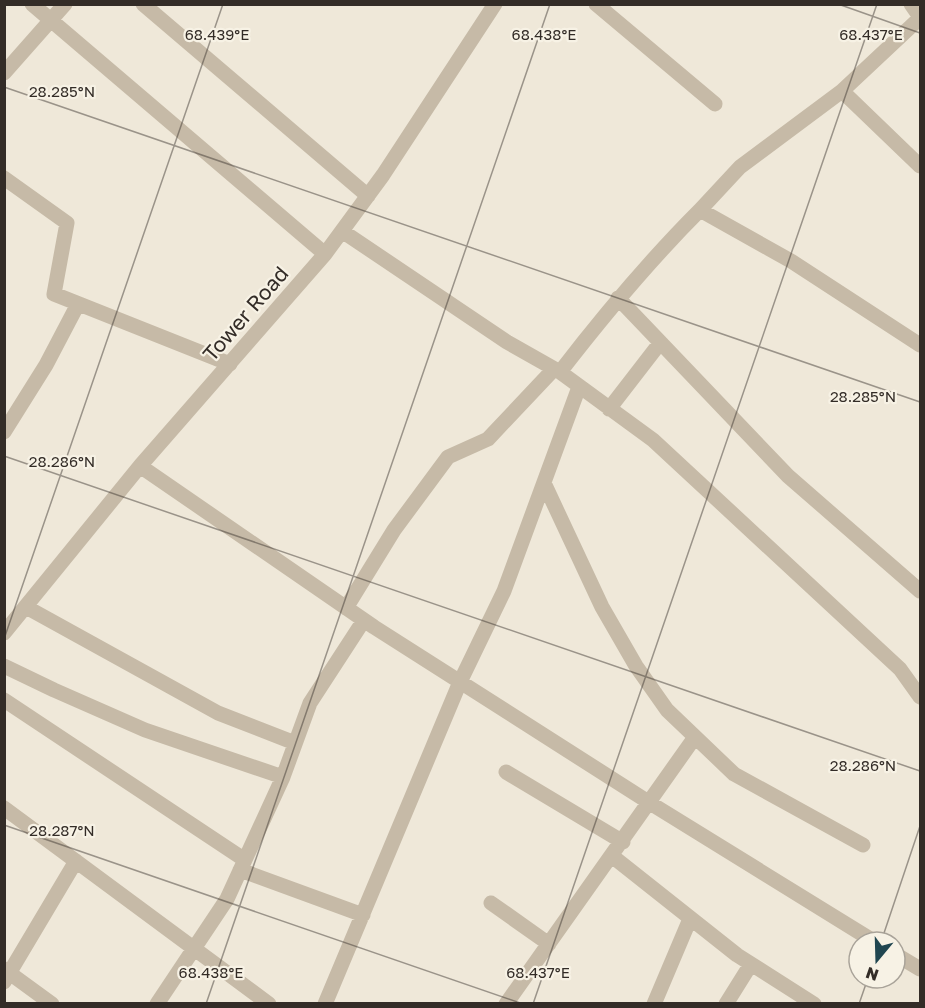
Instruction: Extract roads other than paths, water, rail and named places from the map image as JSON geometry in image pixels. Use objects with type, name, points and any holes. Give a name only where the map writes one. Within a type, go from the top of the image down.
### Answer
[{"type":"street","points":[[32,4],[325,254]]},
{"type":"street","points":[[4,73],[65,4]]},
{"type":"street","points":[[143,4],[368,196]]},
{"type":"street","name":"Tower Road","points":[[4,633],[140,466],[325,254],[368,196],[495,4]]},
{"type":"street","points":[[596,4],[716,104]]},
{"type":"street","points":[[346,608],[394,530],[448,457],[488,439],[557,370],[672,238],[740,167],[842,91],[921,18],[911,4]]},
{"type":"street","points":[[842,91],[921,166]]},
{"type":"street","points":[[4,178],[67,223],[54,294],[230,364]]},
{"type":"street","points":[[700,210],[791,261],[921,345]]},
{"type":"street","points":[[342,231],[507,342],[557,370],[653,440],[900,669],[921,697]]},
{"type":"street","points":[[618,298],[788,476],[921,591]]},
{"type":"street","points":[[4,432],[46,365],[78,304]]},
{"type":"street","points":[[609,409],[660,343]]},
{"type":"street","points":[[325,1004],[460,682],[504,591],[579,387]]},
{"type":"street","points":[[140,466],[364,620],[650,803],[856,930]]},
{"type":"street","points":[[544,483],[602,607],[636,666],[667,710],[734,774],[863,845]]},
{"type":"street","points":[[26,607],[218,713],[296,743]]},
{"type":"street","points":[[158,1004],[227,899],[283,777],[310,703],[364,620]]},
{"type":"street","points":[[4,666],[145,730],[283,777]]},
{"type":"street","points":[[4,700],[243,865],[363,915]]},
{"type":"street","points":[[506,1004],[623,842],[695,737]]},
{"type":"street","points":[[506,772],[623,842]]},
{"type":"street","points":[[4,808],[269,1004]]},
{"type":"street","points":[[612,856],[690,919],[751,964],[813,1003]]},
{"type":"street","points":[[52,1004],[6,975],[76,861]]},
{"type":"street","points":[[492,903],[549,944]]},
{"type":"street","points":[[654,1004],[690,919]]},
{"type":"street","points":[[907,961],[921,969]]},
{"type":"street","points":[[726,1004],[751,964]]}]
